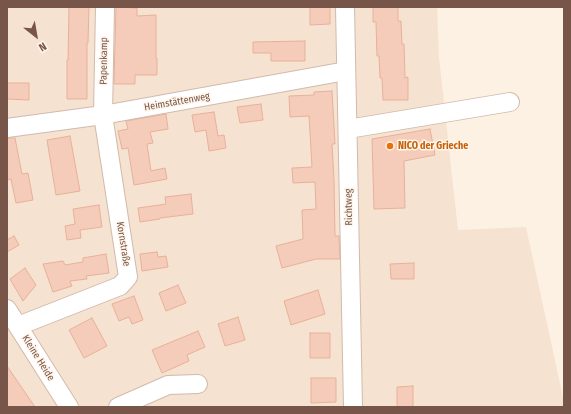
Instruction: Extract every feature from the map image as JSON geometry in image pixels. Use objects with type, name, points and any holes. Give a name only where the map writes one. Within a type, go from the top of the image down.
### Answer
[{"type":"street","name":"Papenkamp","points":[[103,115],[105,7]]},
{"type":"street","name":"Richtweg","points":[[345,7],[353,407]]},
{"type":"street","name":"Heimstättenweg","points":[[7,128],[103,115],[346,71]]},
{"type":"street","points":[[348,129],[510,102]]},
{"type":"street","name":"Kornstraße","points":[[18,326],[120,286],[128,277],[103,115]]},
{"type":"street","name":"Kleine Heide","points":[[7,308],[69,407]]},
{"type":"street","points":[[118,407],[168,385],[198,384]]},
{"type":"shaded area","points":[[7,7],[437,7],[439,57],[458,230],[526,227],[564,407],[7,407]]},
{"type":"building","points":[[69,7],[89,7],[87,43],[87,99],[67,99]]},
{"type":"building","points":[[116,7],[137,8],[137,16],[156,15],[157,75],[135,75],[135,84],[114,84]]},
{"type":"building","points":[[310,7],[330,7],[330,24],[310,25]]},
{"type":"building","points":[[373,7],[398,7],[398,21],[401,21],[402,44],[404,44],[405,78],[408,77],[408,100],[383,100],[379,56],[377,56],[376,22],[373,22]]},
{"type":"building","points":[[305,41],[305,61],[271,61],[271,53],[253,53],[253,42]]},
{"type":"building","points":[[7,83],[29,83],[29,100],[7,99]]},
{"type":"building","points":[[332,91],[335,144],[332,144],[335,236],[339,236],[340,259],[316,259],[282,268],[276,246],[303,239],[302,210],[316,209],[315,182],[293,183],[292,168],[312,167],[309,116],[290,117],[289,96],[314,95],[314,92]]},
{"type":"building","points":[[261,104],[263,120],[240,123],[237,107]]},
{"type":"building","points":[[214,112],[218,136],[224,135],[226,148],[209,151],[206,130],[195,132],[192,115]]},
{"type":"building","points":[[166,114],[168,129],[150,132],[153,143],[147,144],[151,171],[165,168],[167,179],[134,185],[128,148],[122,149],[118,131],[128,129],[126,121]]},
{"type":"building","points":[[430,129],[435,155],[404,161],[405,208],[374,209],[372,139]]},
{"type":"building","points":[[70,136],[80,191],[56,195],[47,140]]},
{"type":"building","points":[[7,138],[15,138],[22,174],[28,173],[33,200],[16,203],[11,179],[7,180]]},
{"type":"building","points":[[191,194],[193,214],[140,222],[138,208],[166,204],[165,197]]},
{"type":"building","points":[[99,205],[102,227],[80,230],[81,238],[67,240],[65,226],[75,224],[73,209]]},
{"type":"building","points":[[14,236],[19,245],[7,252],[7,240]]},
{"type":"building","points":[[157,252],[158,257],[166,256],[168,267],[142,271],[140,254]]},
{"type":"building","points":[[106,254],[109,273],[86,276],[87,279],[70,281],[72,286],[53,292],[43,264],[63,261],[65,265],[83,262],[83,258]]},
{"type":"building","points":[[414,263],[414,279],[391,279],[390,264]]},
{"type":"building","points":[[25,268],[36,285],[23,301],[10,279]]},
{"type":"building","points":[[178,285],[186,303],[166,311],[159,293]]},
{"type":"building","points":[[318,290],[325,314],[291,325],[284,301]]},
{"type":"building","points":[[134,296],[143,320],[132,324],[129,317],[119,321],[112,304]]},
{"type":"building","points":[[238,317],[245,340],[225,346],[218,324]]},
{"type":"building","points":[[92,318],[107,346],[84,358],[69,330]]},
{"type":"building","points":[[198,331],[205,347],[187,355],[189,361],[162,373],[152,350]]},
{"type":"building","points":[[310,333],[330,333],[330,358],[310,358]]},
{"type":"building","points":[[7,366],[35,407],[7,407]]},
{"type":"building","points":[[311,378],[336,378],[336,402],[311,403]]},
{"type":"building","points":[[413,386],[413,407],[397,407],[397,387]]},
{"type":"place","name":"NICO der Grieche","points":[[390,146]]}]
